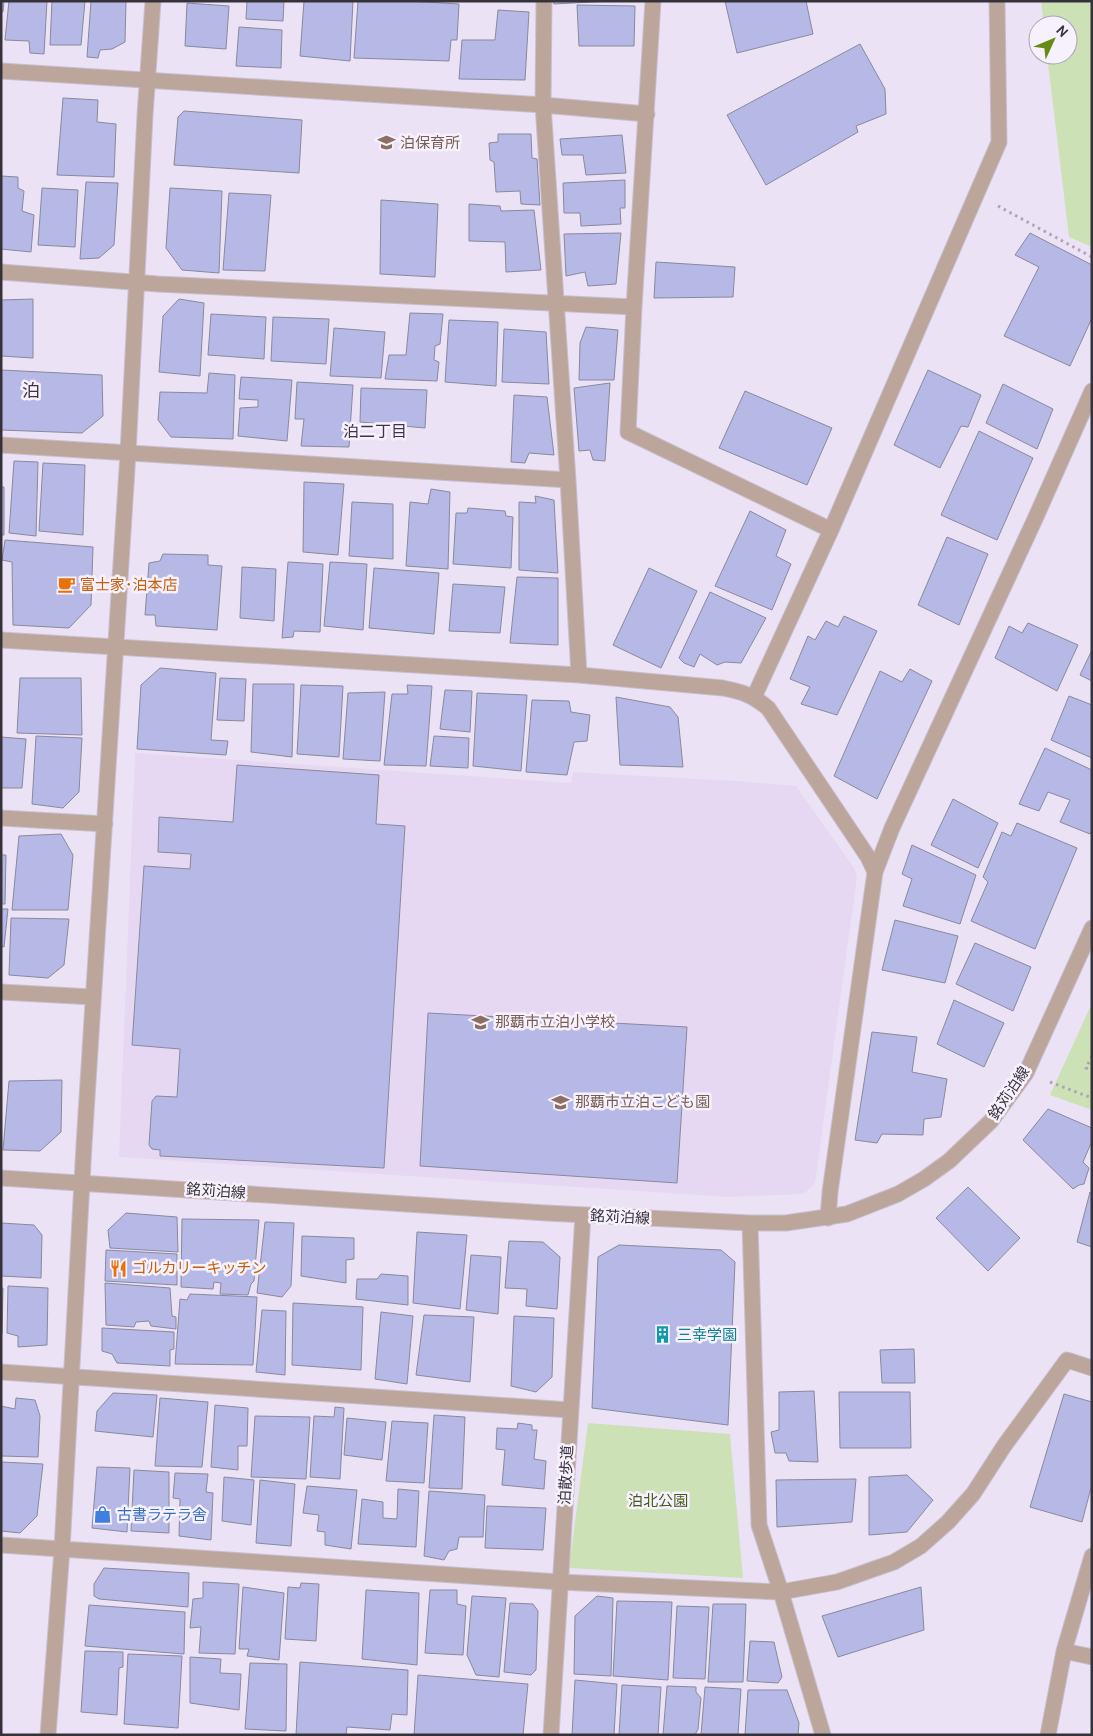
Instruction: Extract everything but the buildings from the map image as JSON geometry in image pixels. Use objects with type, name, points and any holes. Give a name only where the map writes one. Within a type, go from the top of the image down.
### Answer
[{"type":"street","points":[[48,1735],[62,1549],[93,997],[128,453],[153,1]]},
{"type":"street","points":[[544,1],[543,105],[579,675]]},
{"type":"street","points":[[653,1],[628,432],[831,530]]},
{"type":"street","points":[[754,697],[831,530],[1000,142],[997,1]]},
{"type":"street","points":[[1,71],[543,105],[647,114]]},
{"type":"street","points":[[1,272],[137,282],[634,308]]},
{"type":"street","points":[[828,1218],[830,1192],[875,872],[892,828],[1092,391]]},
{"type":"street","points":[[1,445],[568,480]]},
{"type":"street","points":[[1,640],[579,675],[724,688],[742,692],[754,697],[768,708],[864,851],[875,872]]},
{"type":"street","points":[[1,818],[105,824]]},
{"type":"street","name":"銘苅泊線","points":[[1,1178],[583,1215],[750,1223],[786,1223],[847,1214],[898,1194],[950,1161],[991,1121],[1026,1073],[1092,928]]},
{"type":"street","points":[[1,992],[93,997]]},
{"type":"street","name":"泊散歩道","points":[[550,1735],[583,1215]]},
{"type":"street","points":[[750,1223],[759,1525],[782,1592],[823,1735]]},
{"type":"street","points":[[1,1545],[560,1582],[782,1592],[837,1582],[894,1562],[921,1546],[948,1522],[972,1494],[1066,1360],[1092,1368]]},
{"type":"street","points":[[1,1372],[570,1410]]},
{"type":"street","points":[[1048,1735],[1064,1651],[1092,1556]]},
{"type":"street","points":[[1064,1651],[1092,1657]]},
{"type":"path","points":[[976,194],[1092,257]]},
{"type":"path","points":[[1092,1056],[1086,1068],[1092,1070]]},
{"type":"path","points":[[1026,1073],[1092,1098]]},
{"type":"shaded area","name":"那覇市立泊小学校","points":[[135,753],[571,783],[573,772],[796,786],[854,868],[857,877],[815,1183],[804,1194],[729,1197],[119,1157]]},
{"type":"green space","points":[[1041,1],[1092,1],[1092,247],[1069,237],[1048,65],[1078,65],[1078,15],[1043,15]]},
{"type":"green space","points":[[1092,1003],[1092,1110],[1050,1095]]},
{"type":"green space","name":"泊北公園","points":[[588,1423],[730,1434],[743,1578],[569,1568]]},
{"type":"place","name":"泊保育所","points":[[386,143]]},
{"type":"place","name":"富士家･泊本店","points":[[66,585]]},
{"type":"place","name":"那覇市立泊小学校","points":[[481,1022]]},
{"type":"place","name":"那覇市立泊こども園","points":[[561,1102]]},
{"type":"place","name":"ゴルカリーキッチン","points":[[118,1268]]},
{"type":"place","name":"三幸学園","points":[[663,1335]]},
{"type":"place","name":"古書ラテラ舎","points":[[103,1515]]},
{"type":"district","name":"泊","points":[[31,391]]},
{"type":"district","name":"泊二丁目","points":[[375,431]]}]
